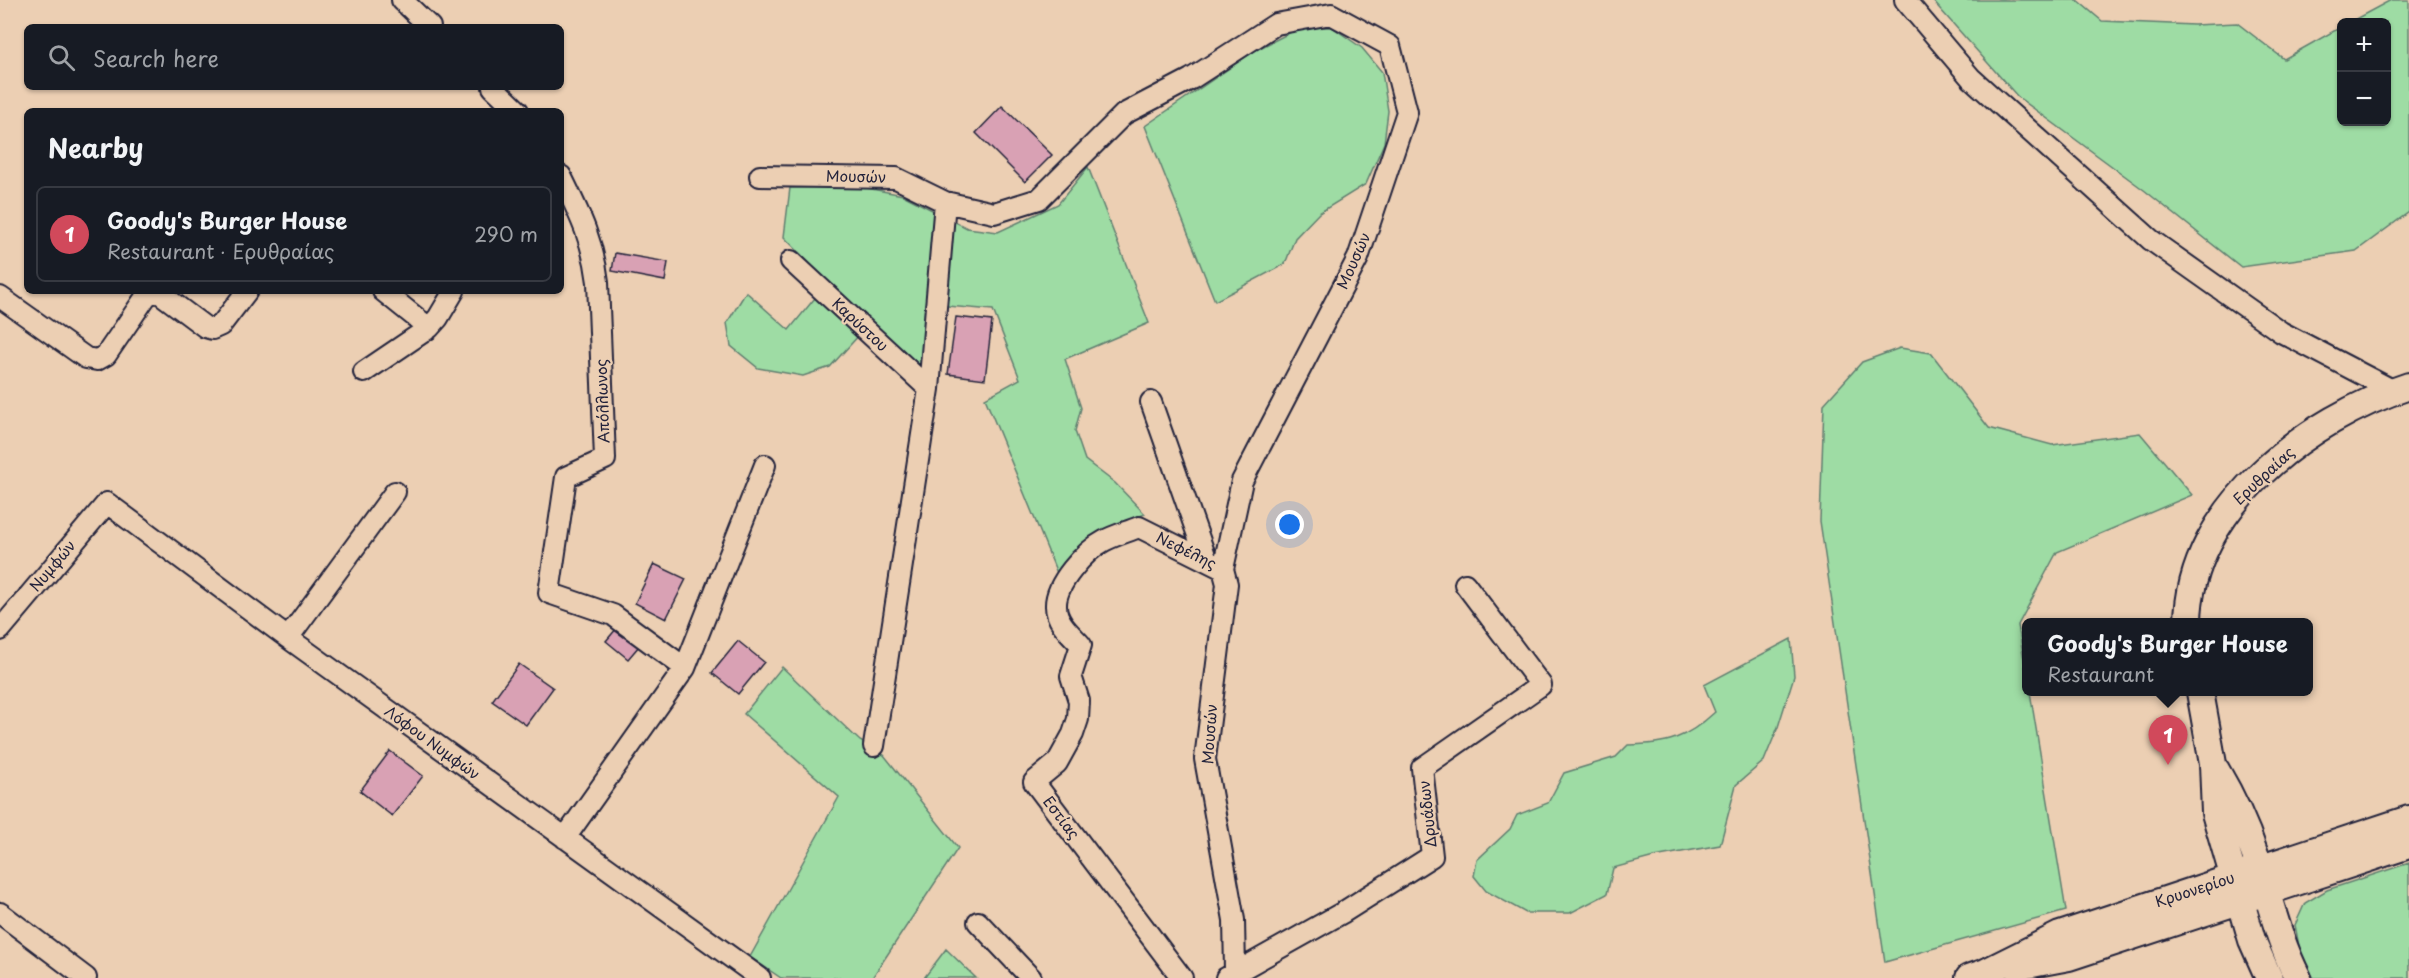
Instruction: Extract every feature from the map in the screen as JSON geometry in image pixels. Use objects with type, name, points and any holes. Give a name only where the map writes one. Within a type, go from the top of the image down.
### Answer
[{"type":"main road","name":"Ερυθραίας","points":[[2188,618],[2188,602],[2200,558],[2214,530],[2244,491],[2276,461],[2331,420],[2402,389]]},
{"type":"main road","points":[[2200,696],[2213,764],[2215,813],[2252,940],[2269,978]]},
{"type":"main road","points":[[2213,764],[2237,808],[2263,880],[2282,944],[2298,978]]},
{"type":"main road","name":"Κρυονερίου","points":[[1978,975],[2060,934],[2236,889],[2409,819]]},
{"type":"main road","name":"Κρυονερίου","points":[[2263,880],[2409,844]]},
{"type":"street","points":[[402,0],[427,24]]},
{"type":"street","points":[[1905,0],[1971,78],[2151,240],[2281,332],[2402,389]]},
{"type":"street","name":"Μουσών","points":[[760,176],[896,178],[945,202],[994,213],[1039,200],[1124,114],[1191,79],[1276,24],[1331,14],[1390,46],[1407,112],[1358,258],[1242,481],[1215,565],[1227,584],[1204,759],[1234,921],[1230,975]]},
{"type":"street","points":[[496,90],[515,108]]},
{"type":"street","name":"Απόλλωνος","points":[[564,182],[581,217],[595,254],[605,459],[566,477],[549,593],[613,615],[685,668]]},
{"type":"street","points":[[873,746],[929,389],[945,202]]},
{"type":"street","name":"Καρύστου","points":[[791,261],[929,389]]},
{"type":"street","points":[[0,297],[86,358],[97,360],[106,355],[149,294]]},
{"type":"street","points":[[160,294],[205,327],[212,329],[221,325],[245,294]]},
{"type":"street","points":[[387,294],[429,328]]},
{"type":"street","points":[[364,372],[429,328],[452,294]]},
{"type":"street","points":[[1151,402],[1215,565]]},
{"type":"street","points":[[565,838],[685,668],[765,465]]},
{"type":"street","points":[[288,638],[395,492]]},
{"type":"street","name":"Λόφου Νυμφών","points":[[107,503],[288,638],[760,978]]},
{"type":"street","name":"Νυμφών","points":[[0,630],[107,503]]},
{"type":"street","name":"Νεφέλης","points":[[1081,645],[1061,623],[1056,607],[1059,591],[1074,566],[1102,542],[1139,527],[1215,565]]},
{"type":"street","name":"Δρυάδων","points":[[1230,975],[1342,913],[1432,856],[1422,768],[1541,685],[1466,584]]},
{"type":"street","name":"Εστίας","points":[[1081,645],[1071,676],[1079,701],[1078,719],[1073,734],[1057,763],[1034,782],[1182,978]]},
{"type":"street","points":[[0,913],[86,978]]},
{"type":"street","points":[[978,922],[1031,978]]},
{"type":"green space","points":[[1932,0],[2077,0],[2102,21],[2194,25],[2237,23],[2284,59],[2337,29],[2337,126],[2391,126],[2391,18],[2357,18],[2391,0],[2409,0],[2409,212],[2356,251],[2241,267],[2144,190],[2018,97]]},
{"type":"green space","points":[[1332,27],[1362,48],[1382,72],[1388,111],[1384,143],[1366,184],[1319,213],[1295,238],[1285,264],[1215,301],[1145,126],[1256,50],[1299,28]]},
{"type":"green space","points":[[1088,167],[1149,323],[1065,359],[1081,408],[1075,431],[1085,460],[1115,483],[1145,514],[1105,530],[1080,546],[1057,573],[985,398],[1020,379],[993,310],[925,304],[921,368],[871,322],[830,367],[803,376],[758,368],[731,346],[727,323],[746,292],[789,330],[828,282],[784,237],[790,188],[856,186],[903,195],[967,228],[998,232],[1058,204]]},
{"type":"green space","points":[[1900,348],[1931,353],[1989,428],[2052,445],[2140,433],[2192,495],[2057,552],[2018,625],[2022,648],[2022,696],[2031,696],[2066,911],[1885,962],[1820,521],[1824,404],[1862,362]]},
{"type":"green space","points":[[1791,639],[1794,676],[1778,727],[1764,761],[1736,785],[1720,845],[1654,857],[1613,868],[1607,894],[1570,913],[1526,913],[1486,891],[1474,876],[1477,860],[1510,829],[1517,815],[1548,803],[1564,773],[1616,757],[1628,745],[1665,741],[1685,734],[1715,712],[1704,685]]},
{"type":"green space","points":[[782,667],[860,741],[884,755],[958,848],[872,978],[781,978],[750,957],[839,797],[744,714]]},
{"type":"green space","points":[[2409,863],[2409,978],[2314,978],[2301,957],[2295,925],[2305,903],[2327,890]]},
{"type":"green space","points":[[946,949],[976,978],[924,978]]},
{"type":"building","points":[[1002,106],[1052,155],[1025,182],[976,133]]},
{"type":"building","points":[[615,253],[668,262],[665,281],[612,271]]},
{"type":"building","points":[[956,317],[992,321],[985,379],[948,374]]},
{"type":"building","points":[[654,564],[686,579],[666,619],[635,603]]},
{"type":"building","points":[[617,628],[639,646],[628,659],[606,641]]},
{"type":"building","points":[[738,641],[764,662],[738,694],[712,673]]},
{"type":"building","points":[[519,664],[553,688],[526,725],[492,701]]},
{"type":"building","points":[[390,751],[423,776],[392,816],[360,791]]},
{"type":"place","name":"Goody's Burger House","points":[[2168,765]]}]
